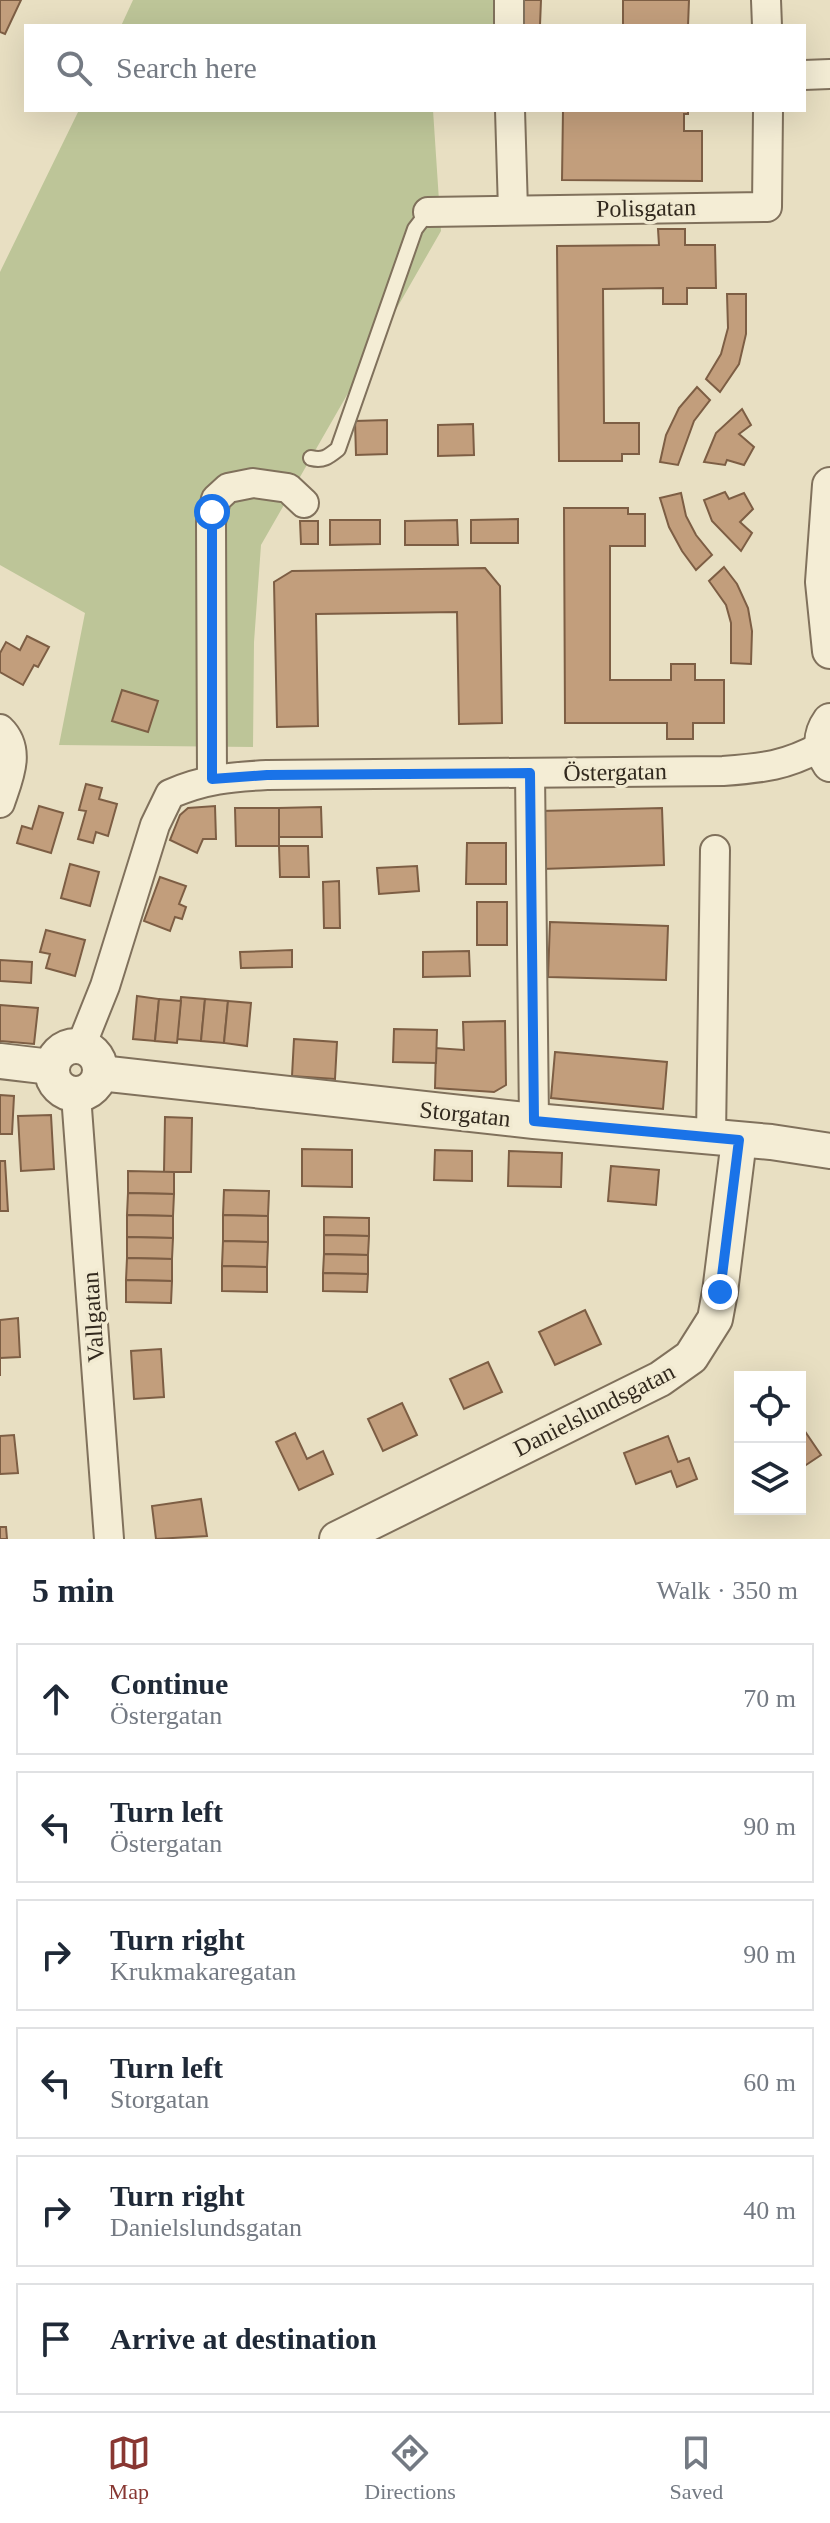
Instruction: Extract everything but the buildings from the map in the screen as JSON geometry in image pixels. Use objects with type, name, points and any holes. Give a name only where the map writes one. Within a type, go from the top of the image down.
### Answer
[{"type":"street","points":[[509,0],[509,24]]},
{"type":"street","points":[[766,0],[767,24]]},
{"type":"street","points":[[806,75],[830,74]]},
{"type":"street","points":[[510,112],[513,210]]},
{"type":"street","name":"Polisgatan","points":[[428,212],[767,207],[768,112]]},
{"type":"street","points":[[212,779],[211,522],[216,499],[228,488],[253,483],[288,488],[304,503]]},
{"type":"street","points":[[830,485],[823,582],[830,651]]},
{"type":"street","points":[[0,729],[10,741],[12,758],[0,803]]},
{"type":"street","name":"Östergatan","points":[[180,790],[212,779],[267,775],[723,771],[770,767],[801,758],[827,743]]},
{"type":"street","points":[[530,773],[534,1121]]},
{"type":"street","name":"Vallgatan","points":[[109,1539],[86,1071],[105,986],[155,825],[170,794],[180,790]]},
{"type":"street","points":[[715,850],[725,1139]]},
{"type":"street","points":[[0,1061],[51,1067],[56,1054],[68,1047],[86,1071]]},
{"type":"street","name":"Storgatan","points":[[86,1071],[534,1121],[771,1142],[830,1151]]},
{"type":"street","name":"Danielslundsgatan","points":[[337,1539],[660,1379],[691,1357],[715,1319],[720,1292],[725,1139]]},
{"type":"lane","points":[[311,458],[320,460],[338,449],[415,229],[428,212]]},
{"type":"green space","points":[[133,0],[497,0],[495,24],[122,24]]},
{"type":"green space","points":[[78,112],[433,112],[441,231],[261,545],[254,642],[253,747],[59,745],[85,613],[0,565],[0,272]]},
{"type":"route","points":[[212,512],[212,779],[267,775],[530,773],[534,1121],[739,1140],[720,1292]]}]
